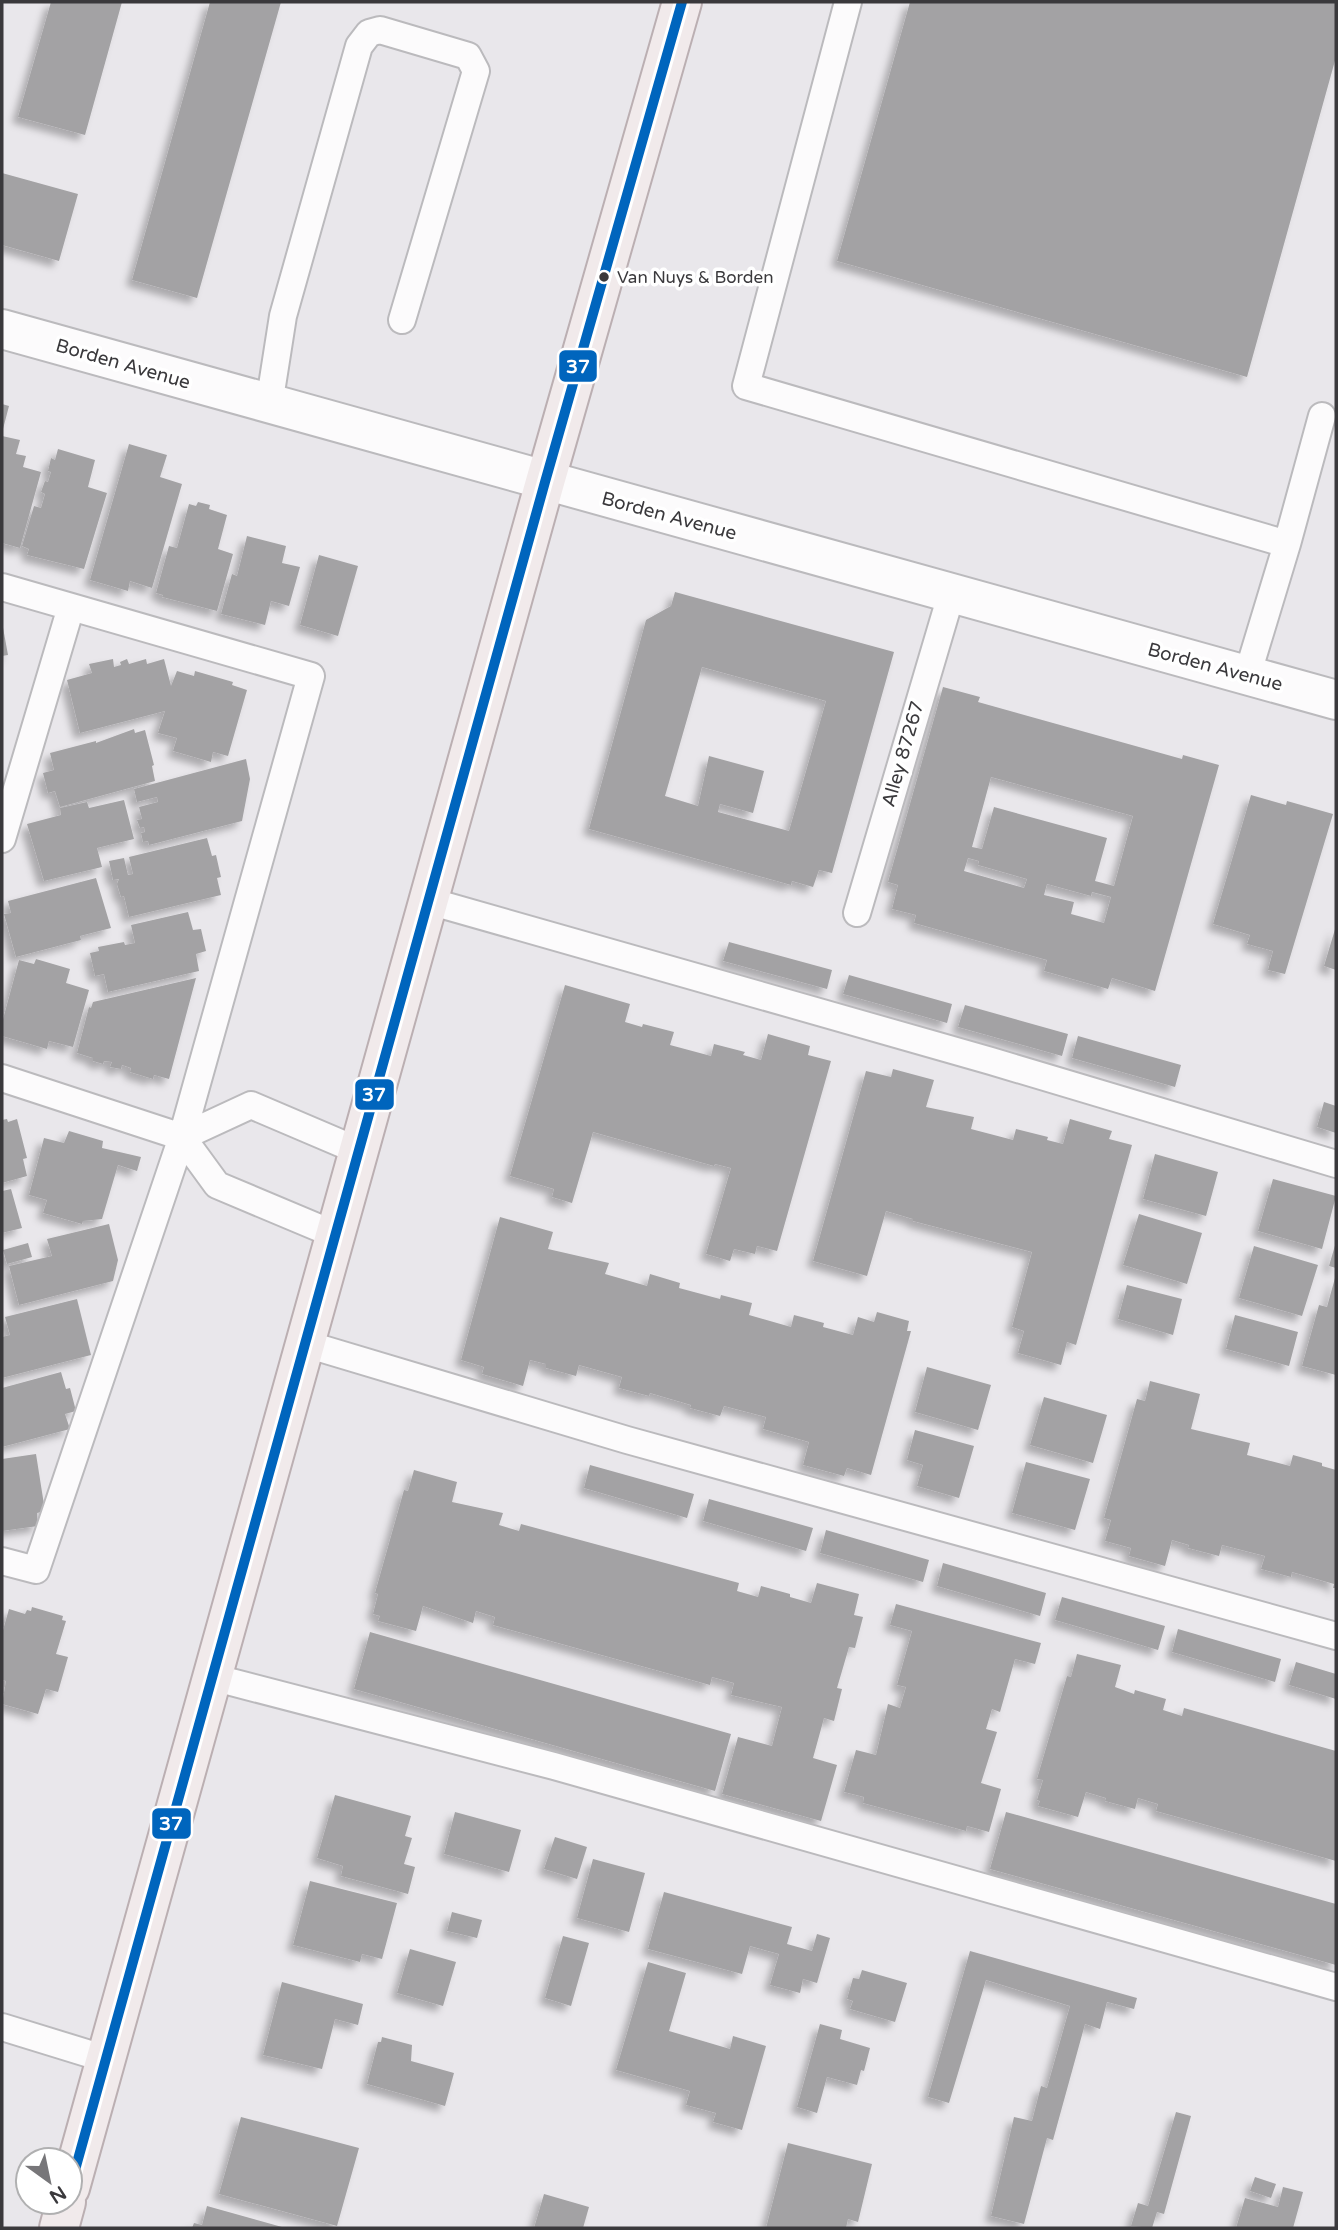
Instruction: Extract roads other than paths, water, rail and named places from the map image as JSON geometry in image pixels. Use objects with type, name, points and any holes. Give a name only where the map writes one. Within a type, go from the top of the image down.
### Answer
[{"type":"main road","points":[[82,2146],[545,482],[682,2]]},
{"type":"street","name":"Borden Avenue","points":[[2,330],[1336,700]]},
{"type":"lane","points":[[848,2],[746,386],[1287,544]]},
{"type":"lane","points":[[269,405],[283,316],[359,46],[369,33],[380,30],[468,56],[476,71],[402,320]]},
{"type":"lane","points":[[1247,676],[1322,416]]},
{"type":"lane","points":[[2,587],[311,676],[182,1136],[36,1570],[2,1561]]},
{"type":"lane","name":"Alley 87267","points":[[857,914],[951,595]]},
{"type":"lane","points":[[2,839],[71,607]]},
{"type":"lane","points":[[429,901],[1004,1065],[1336,1164]]},
{"type":"lane","points":[[2,1078],[182,1136],[217,1185],[336,1235]]},
{"type":"lane","points":[[182,1136],[251,1105],[359,1151]]},
{"type":"lane","points":[[306,1344],[627,1440],[1336,1636]]},
{"type":"lane","points":[[212,1677],[555,1766],[1336,1987]]},
{"type":"lane","points":[[2,2027],[106,2059]]},
{"type":"place","name":"Van Nuys & Borden","points":[[604,277]]}]
